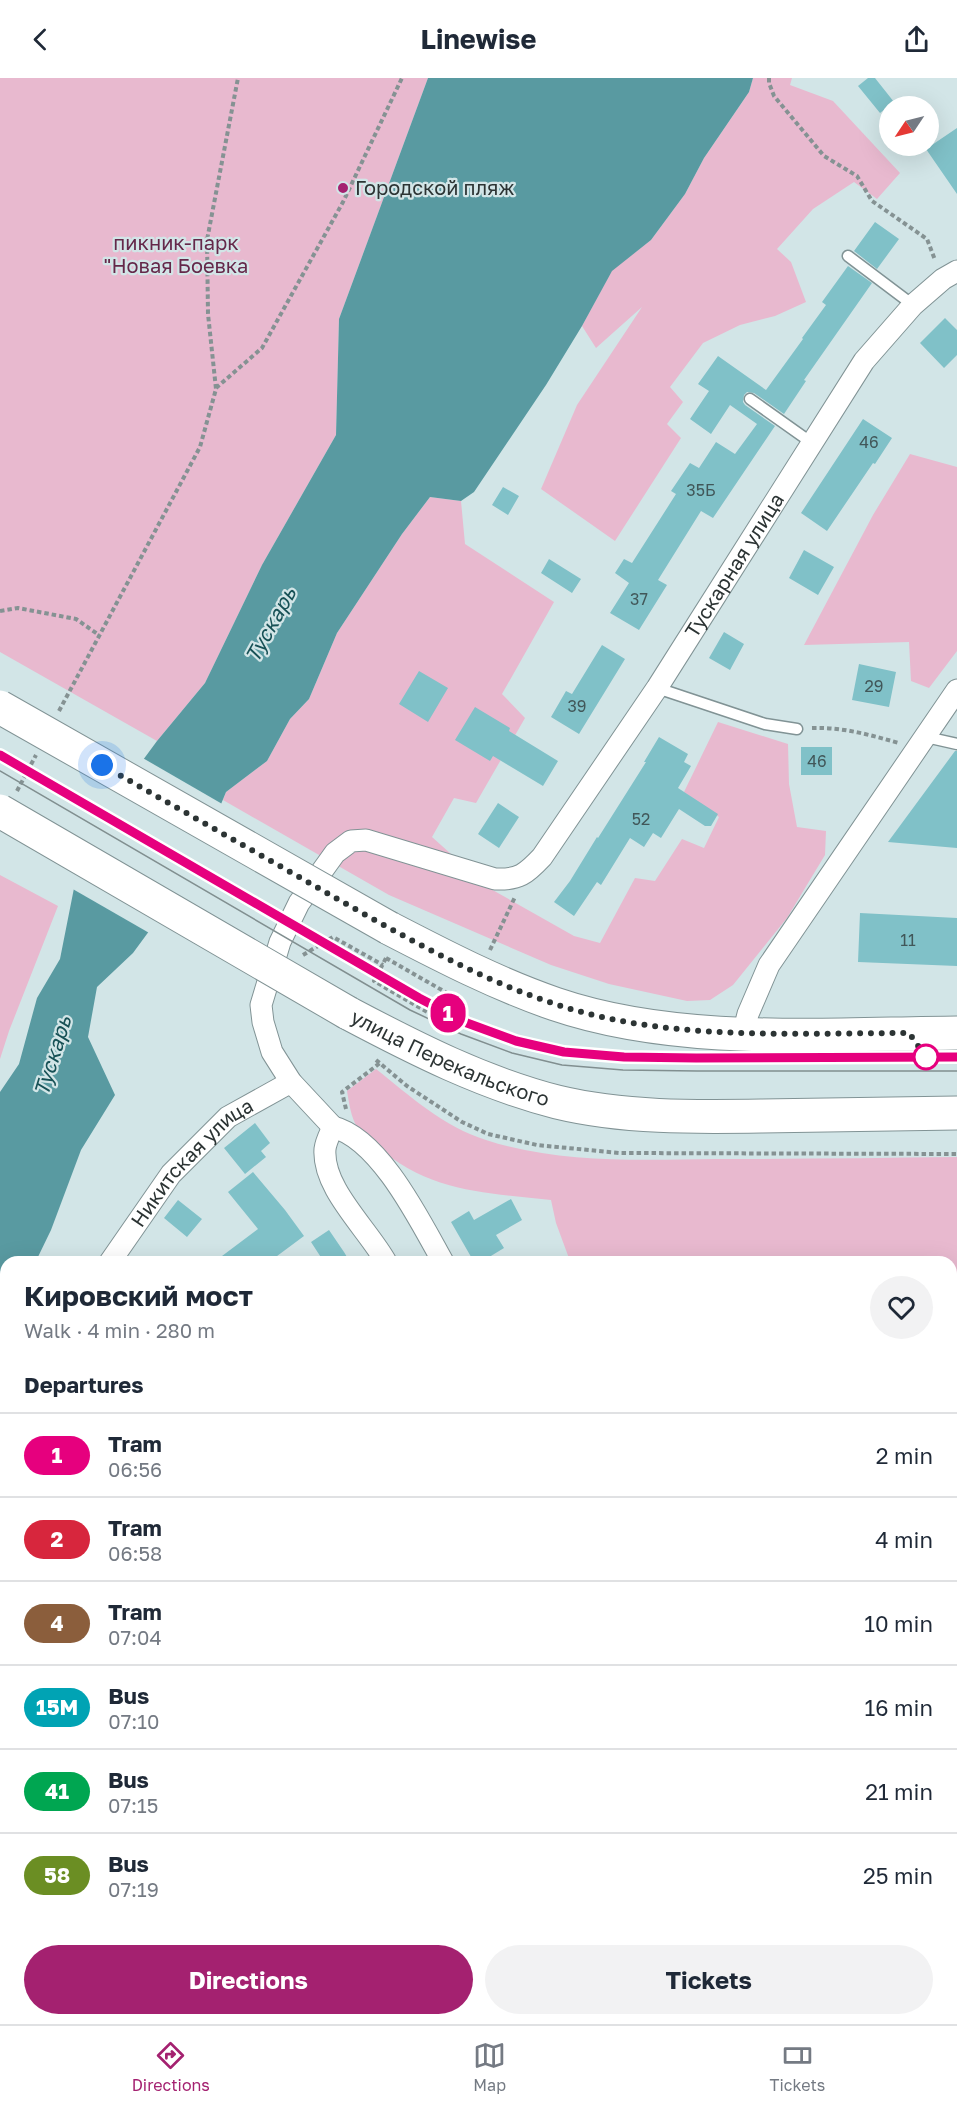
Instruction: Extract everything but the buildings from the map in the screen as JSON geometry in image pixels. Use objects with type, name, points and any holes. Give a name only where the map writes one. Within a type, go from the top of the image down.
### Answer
[{"type":"main road","points":[[0,707],[389,928],[473,971],[555,1004],[600,1016],[671,1029],[743,1034],[957,1033]]},
{"type":"main road","name":"улица Перекальского","points":[[8,801],[348,1013],[425,1054],[504,1087],[559,1103],[607,1110],[689,1117],[957,1113]]},
{"type":"street","name":"Тускарная улица","points":[[526,874],[542,857],[657,688],[864,361],[913,305],[950,275]]},
{"type":"street","points":[[743,1034],[748,1014],[769,965],[918,741],[957,690]]},
{"type":"street","points":[[440,1256],[399,1184],[357,1138],[291,1082],[272,1052],[263,1022],[261,1005],[280,942],[299,903],[334,852],[351,841],[366,840],[495,879],[511,880],[526,874]]},
{"type":"street","name":"Никитская улица","points":[[114,1256],[171,1174],[228,1117],[291,1082]]},
{"type":"street","points":[[340,1122],[325,1147],[326,1165],[333,1183],[382,1256]]},
{"type":"lane","points":[[848,256],[913,305]]},
{"type":"lane","points":[[750,399],[812,443]]},
{"type":"lane","points":[[657,688],[765,724],[797,729]]},
{"type":"lane","points":[[918,741],[957,744]]},
{"type":"path","points":[[55,719],[200,447],[216,389],[208,314],[207,240],[238,78]]},
{"type":"path","points":[[216,389],[262,348],[343,202],[402,78]]},
{"type":"path","points":[[769,78],[774,96],[824,156],[857,176],[872,201],[927,239],[950,275]]},
{"type":"path","points":[[0,611],[18,608],[76,619],[99,635]]},
{"type":"path","points":[[797,729],[833,727],[918,741]]},
{"type":"path","points":[[8,801],[38,750]]},
{"type":"path","points":[[490,951],[526,874]]},
{"type":"path","points":[[304,955],[333,937],[383,964]]},
{"type":"path","points":[[479,946],[500,955]]},
{"type":"path","points":[[386,958],[447,993],[434,1016],[374,981],[383,964],[386,958]]},
{"type":"path","points":[[340,1122],[342,1092],[380,1063]]},
{"type":"green space","name":"пикник-парк \"Новая Боевка","points":[[0,78],[428,78],[339,319],[336,435],[262,565],[205,683],[157,741],[0,652]]},
{"type":"green space","points":[[753,78],[792,78],[790,85],[833,101],[879,150],[879,156],[884,156],[900,173],[877,199],[854,182],[813,209],[777,249],[791,262],[806,302],[775,316],[740,325],[703,343],[670,387],[683,402],[667,424],[681,438],[615,541],[541,489],[577,405],[642,307],[596,348],[582,326],[612,270],[651,240],[685,194],[704,158],[749,92]]},
{"type":"green space","points":[[910,454],[957,467],[957,651],[929,688],[911,681],[909,642],[804,645],[873,515]]},
{"type":"green space","points":[[430,497],[461,501],[465,544],[554,602],[502,694],[525,718],[476,803],[454,798],[432,837],[489,888],[574,936],[600,943],[635,878],[655,881],[682,839],[704,848],[719,817],[684,792],[718,722],[788,744],[789,784],[797,827],[826,831],[825,855],[787,918],[733,985],[710,1000],[687,1001],[609,984],[551,965],[389,895],[223,800],[226,792],[267,761],[290,719],[309,699],[337,633],[402,534]]},
{"type":"green space","points":[[0,875],[58,906],[0,1059]]},
{"type":"green space","points":[[376,1069],[428,1110],[471,1134],[514,1148],[571,1157],[629,1160],[957,1157],[957,1256],[568,1256],[556,1223],[551,1200],[459,1188],[417,1173],[396,1161],[357,1127],[350,1110],[347,1091]]},
{"type":"water","name":"Тускарь","points":[[428,78],[753,78],[749,92],[704,158],[685,194],[651,240],[612,271],[546,385],[474,492],[461,501],[430,497],[402,534],[337,633],[309,699],[290,719],[267,761],[226,792],[194,870],[133,953],[97,987],[88,1037],[115,1095],[81,1150],[51,1230],[38,1256],[0,1256],[0,1092],[19,1064],[37,998],[60,959],[76,878],[112,802],[157,741],[205,683],[262,565],[336,435],[339,319]]},
{"type":"pier","points":[[141,757],[224,805],[197,872],[151,934],[71,888],[110,800]]},
{"type":"tram line","points":[[0,755],[419,998],[467,1023],[516,1041],[564,1051],[624,1057],[957,1057]]},
{"type":"tram line","name":"1","points":[[0,755],[419,998],[467,1023],[516,1041],[564,1052],[624,1057],[957,1057]]},
{"type":"tram line","points":[[0,771],[410,1010],[461,1034],[512,1053],[562,1065],[623,1070],[957,1071]]},
{"type":"place","name":"Городской пляж","points":[[343,188]]},
{"type":"route","points":[[102,765],[389,928],[473,971],[555,1004],[591,1014],[671,1029],[743,1034],[909,1033],[926,1057]]}]
